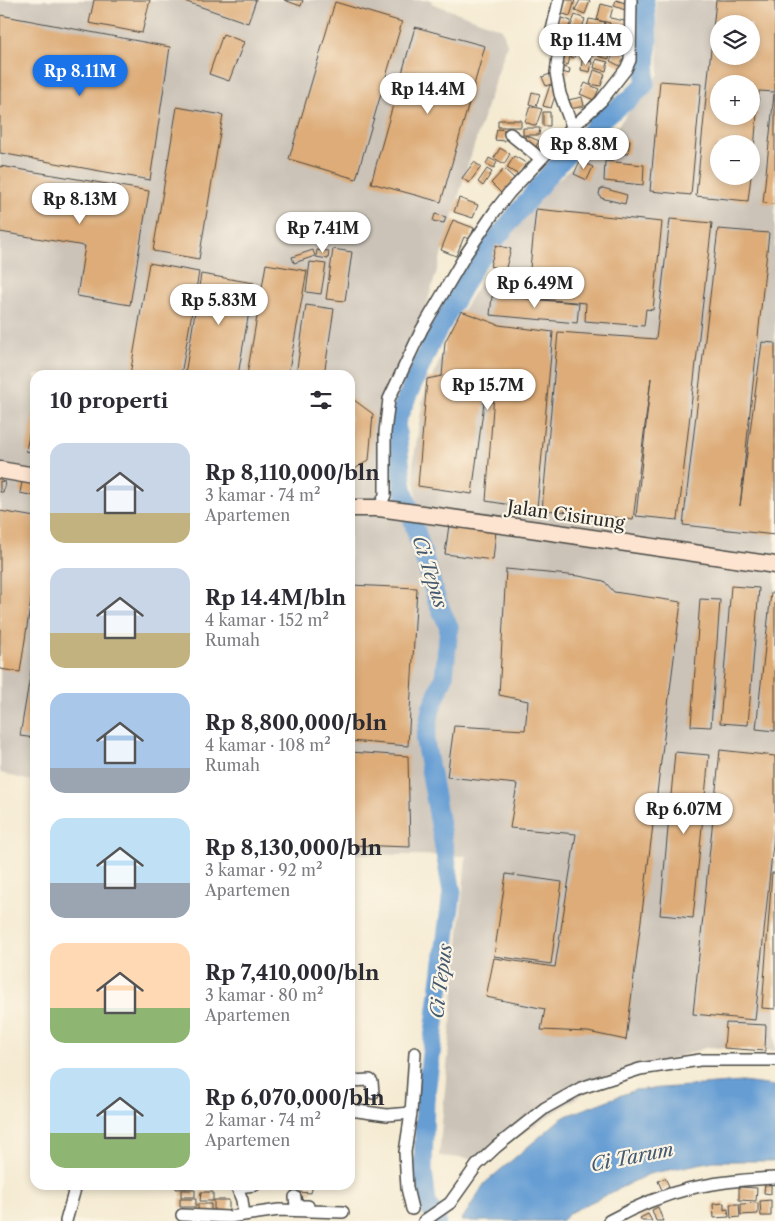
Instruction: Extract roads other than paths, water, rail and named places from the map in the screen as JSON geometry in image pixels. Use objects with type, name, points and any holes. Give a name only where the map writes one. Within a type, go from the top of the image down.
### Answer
[{"type":"main road","points":[[0,470],[30,475]]},
{"type":"main road","name":"Jalan Cisirung","points":[[355,508],[386,509],[775,565]]},
{"type":"street","points":[[559,0],[549,43],[559,49],[556,73],[560,94],[573,129]]},
{"type":"street","points":[[386,509],[384,495],[385,432],[390,399],[422,329],[466,254],[495,211],[560,139],[601,102],[626,69],[630,60],[631,0]]},
{"type":"street","points":[[510,134],[541,159]]},
{"type":"street","points":[[412,1209],[407,1188],[405,1152],[411,1113],[415,1053]]},
{"type":"street","points":[[427,1219],[446,1208],[486,1156],[545,1108],[580,1088],[640,1069],[683,1062],[700,1060],[775,1060]]},
{"type":"street","points":[[355,1081],[370,1080],[373,1093]]},
{"type":"street","points":[[355,1111],[387,1115],[411,1113]]},
{"type":"street","points":[[609,1221],[676,1191],[705,1184],[742,1179],[775,1178]]},
{"type":"street","points":[[66,1221],[75,1190]]},
{"type":"street","points":[[238,1190],[242,1200],[244,1215]]},
{"type":"street","points":[[295,1197],[296,1206],[309,1206],[311,1211]]},
{"type":"street","points":[[182,1215],[229,1217],[279,1210],[343,1212]]},
{"type":"water","name":"Ci Tarum","points":[[742,1082],[775,1086],[775,1161],[713,1161],[649,1174],[571,1212],[561,1221],[461,1221],[485,1183],[563,1117],[635,1090]]},
{"type":"waterway","name":"Ci Tepus","points":[[437,1221],[427,1203],[423,1170],[425,1101],[452,892],[425,741],[431,709],[444,677],[449,627],[437,601],[403,488],[396,422],[432,341],[475,265],[550,173],[603,118],[631,98],[645,84],[648,40],[645,0]]}]
